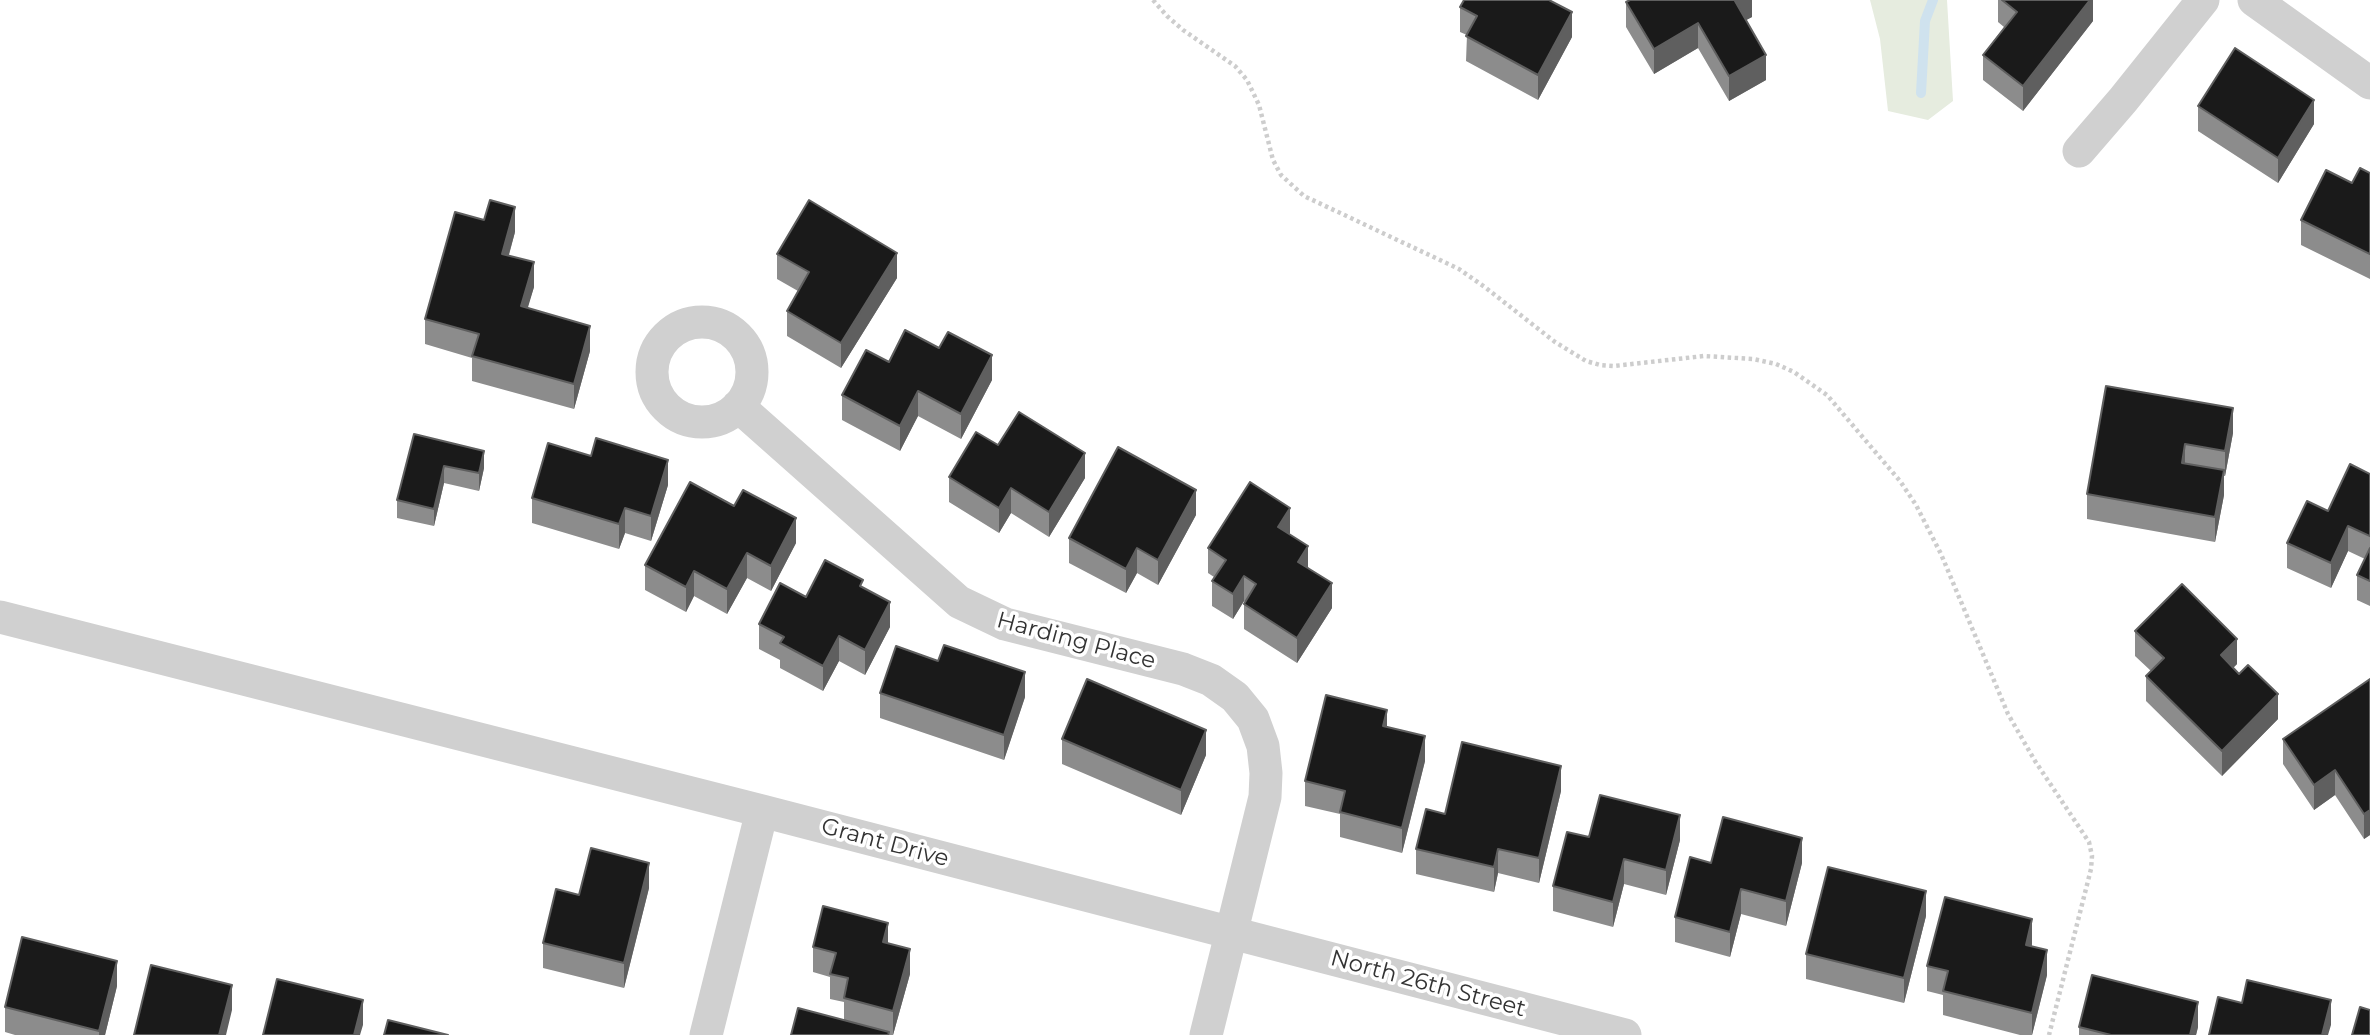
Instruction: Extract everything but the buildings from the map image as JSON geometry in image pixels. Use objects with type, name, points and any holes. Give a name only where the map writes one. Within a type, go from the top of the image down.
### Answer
[{"type":"street","points":[[2079,151],[2132,90],[2203,0]]},
{"type":"street","points":[[2254,0],[2370,83]]},
{"type":"street","name":"Harding Place","points":[[738,406],[959,602],[1005,624],[1183,669],[1211,680],[1235,697],[1253,719],[1263,746],[1265,797],[1206,1035]]},
{"type":"street","name":"Grant Drive","points":[[0,617],[1231,933]]},
{"type":"street","points":[[706,1035],[762,811]]},
{"type":"street","name":"North 26th Street","points":[[1231,933],[1625,1035]]},
{"type":"path","points":[[1153,0],[1175,23],[1235,66],[1247,80],[1259,105],[1277,167],[1292,187],[1304,196],[1459,269],[1555,342],[1586,361],[1614,366],[1704,356],[1753,359],[1776,364],[1794,372],[1827,395],[1900,481],[1916,505],[1941,554],[2008,714],[2035,761],[2089,842],[2091,869],[2049,1035]]},
{"type":"shaded area","points":[[1870,0],[1947,0],[1953,101],[1928,120],[1888,111],[1880,39]]},
{"type":"waterway","points":[[1921,93],[1925,21],[1933,0]]}]
